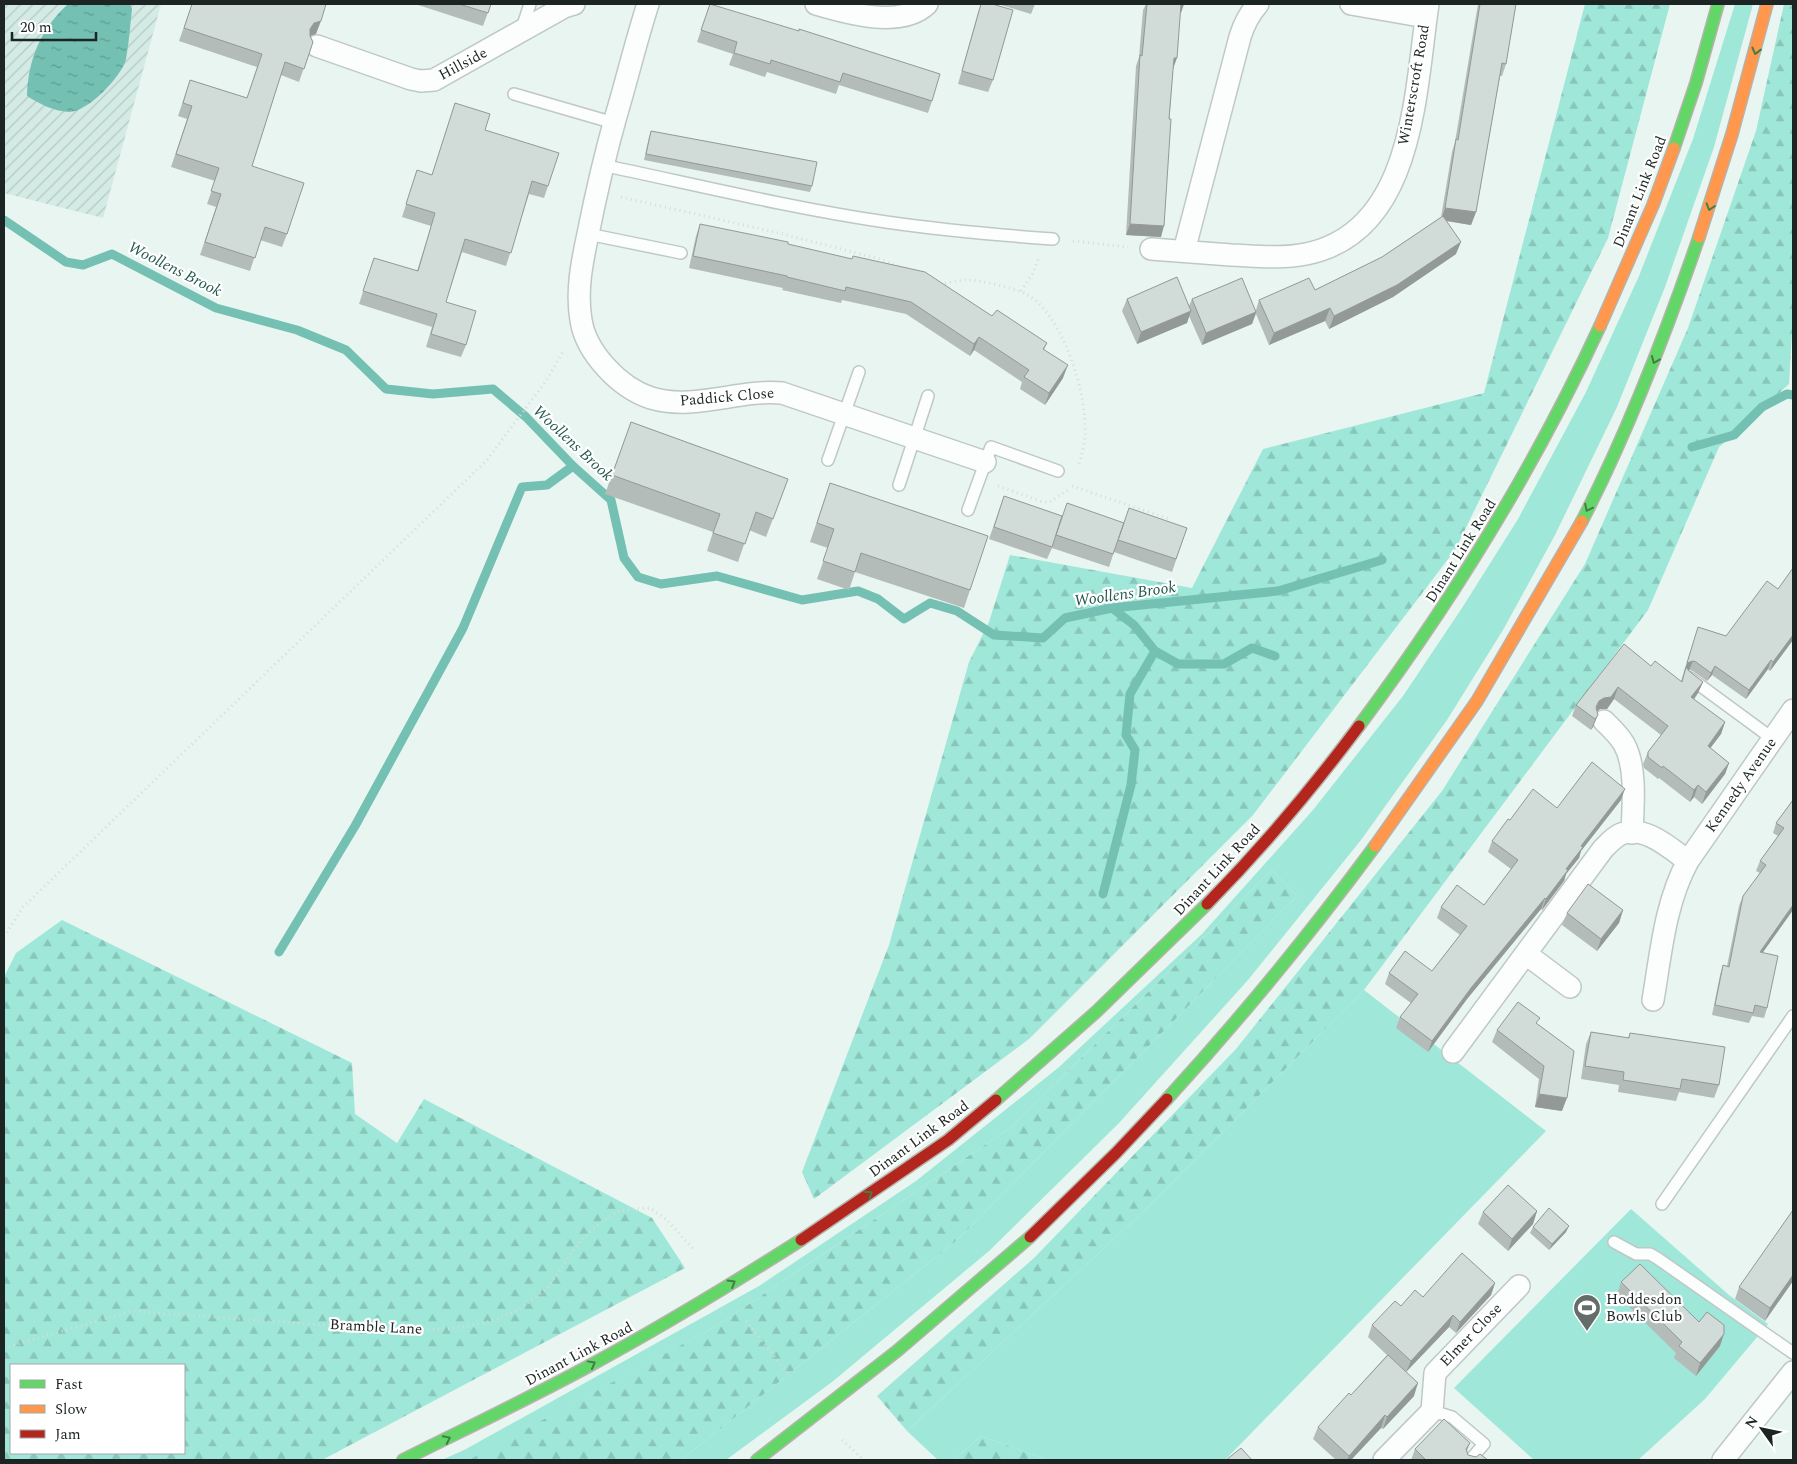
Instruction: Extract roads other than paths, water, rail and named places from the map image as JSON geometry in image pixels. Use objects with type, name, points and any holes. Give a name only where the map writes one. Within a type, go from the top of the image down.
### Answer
[{"type":"main road","name":"Dinant Link Road","points":[[404,1460],[542,1391],[645,1335],[744,1276],[835,1217],[957,1133],[1037,1065],[1117,992],[1191,920],[1261,847],[1350,739],[1421,641],[1467,572],[1526,473],[1567,396],[1641,234],[1681,130],[1718,4]]},
{"type":"main road","points":[[757,1460],[835,1402],[940,1316],[1040,1226],[1116,1153],[1193,1070],[1324,915],[1484,692],[1586,513],[1660,348],[1698,245],[1752,65],[1767,4]]},
{"type":"street","name":"Hillside","points":[[317,46],[411,79],[421,81],[434,80],[564,7],[574,4]]},
{"type":"street","points":[[816,4],[864,16],[886,17],[905,16],[927,4]]},
{"type":"street","points":[[1184,251],[1244,23],[1258,4]]},
{"type":"street","name":"Winterscroft Road","points":[[1152,249],[1266,257],[1305,254],[1333,246],[1362,226],[1387,193],[1405,145],[1413,108],[1427,10],[1351,4]]},
{"type":"street","name":"Paddick Close","points":[[643,5],[602,165],[583,254],[578,300],[581,322],[594,352],[616,378],[651,398],[676,402],[702,401],[765,391],[782,392],[915,438],[982,471]]},
{"type":"street","name":"Kennedy Avenue","points":[[1653,1000],[1671,900],[1681,874],[1688,861],[1793,710]]},
{"type":"street","points":[[1604,721],[1625,744],[1630,757],[1633,787],[1632,832]]},
{"type":"street","points":[[1453,1052],[1603,849],[1622,834],[1642,833],[1652,837],[1688,861]]},
{"type":"street","points":[[1526,954],[1570,987]]},
{"type":"street","name":"Elmer Close","points":[[1432,1411],[1435,1373],[1519,1286]]},
{"type":"street","points":[[1723,1460],[1793,1372]]},
{"type":"street","points":[[1384,1460],[1432,1411]]},
{"type":"lane","points":[[520,32],[530,4]]},
{"type":"lane","points":[[514,94],[614,123]]},
{"type":"lane","points":[[602,165],[800,207],[886,222],[950,230],[1048,238]]},
{"type":"lane","points":[[588,234],[681,252]]},
{"type":"lane","points":[[828,460],[859,372]]},
{"type":"lane","points":[[899,485],[928,396]]},
{"type":"lane","points":[[968,510],[991,448],[1058,471]]},
{"type":"lane","points":[[1689,677],[1772,739]]},
{"type":"lane","points":[[1662,1204],[1793,1016]]},
{"type":"lane","points":[[1614,1242],[1636,1254],[1650,1254],[1657,1258],[1793,1353]]},
{"type":"lane","points":[[1432,1411],[1452,1417],[1484,1444],[1470,1460]]},
{"type":"water","points":[[68,4],[130,4],[132,9],[127,53],[123,66],[111,83],[94,100],[77,110],[69,112],[47,107],[27,96],[33,57],[43,34]]},
{"type":"waterway","name":"Woollens Brook","points":[[4,220],[66,262],[83,265],[112,254],[216,308],[297,330],[346,350],[386,389],[433,394],[493,389],[526,417],[573,466],[611,500],[624,558],[638,577],[661,584],[717,576],[802,600],[858,591],[878,599],[904,619],[930,603],[957,611],[994,635],[1043,638],[1065,618],[1112,608],[1278,591],[1382,560]]},
{"type":"waterway","name":"Woollens Brook","points":[[1692,447],[1734,435],[1762,407],[1787,394],[1793,395]]},
{"type":"waterway","points":[[279,952],[355,826],[463,628],[522,487],[547,485],[573,466]]},
{"type":"waterway","points":[[1112,608],[1134,625],[1155,651],[1178,664],[1224,664],[1252,648],[1275,656]]},
{"type":"waterway","points":[[1103,894],[1131,785],[1135,750],[1126,735],[1130,694],[1155,651]]},
{"type":"place","name":"Hoddesdon Bowls Club","points":[[1587,1332]]}]
